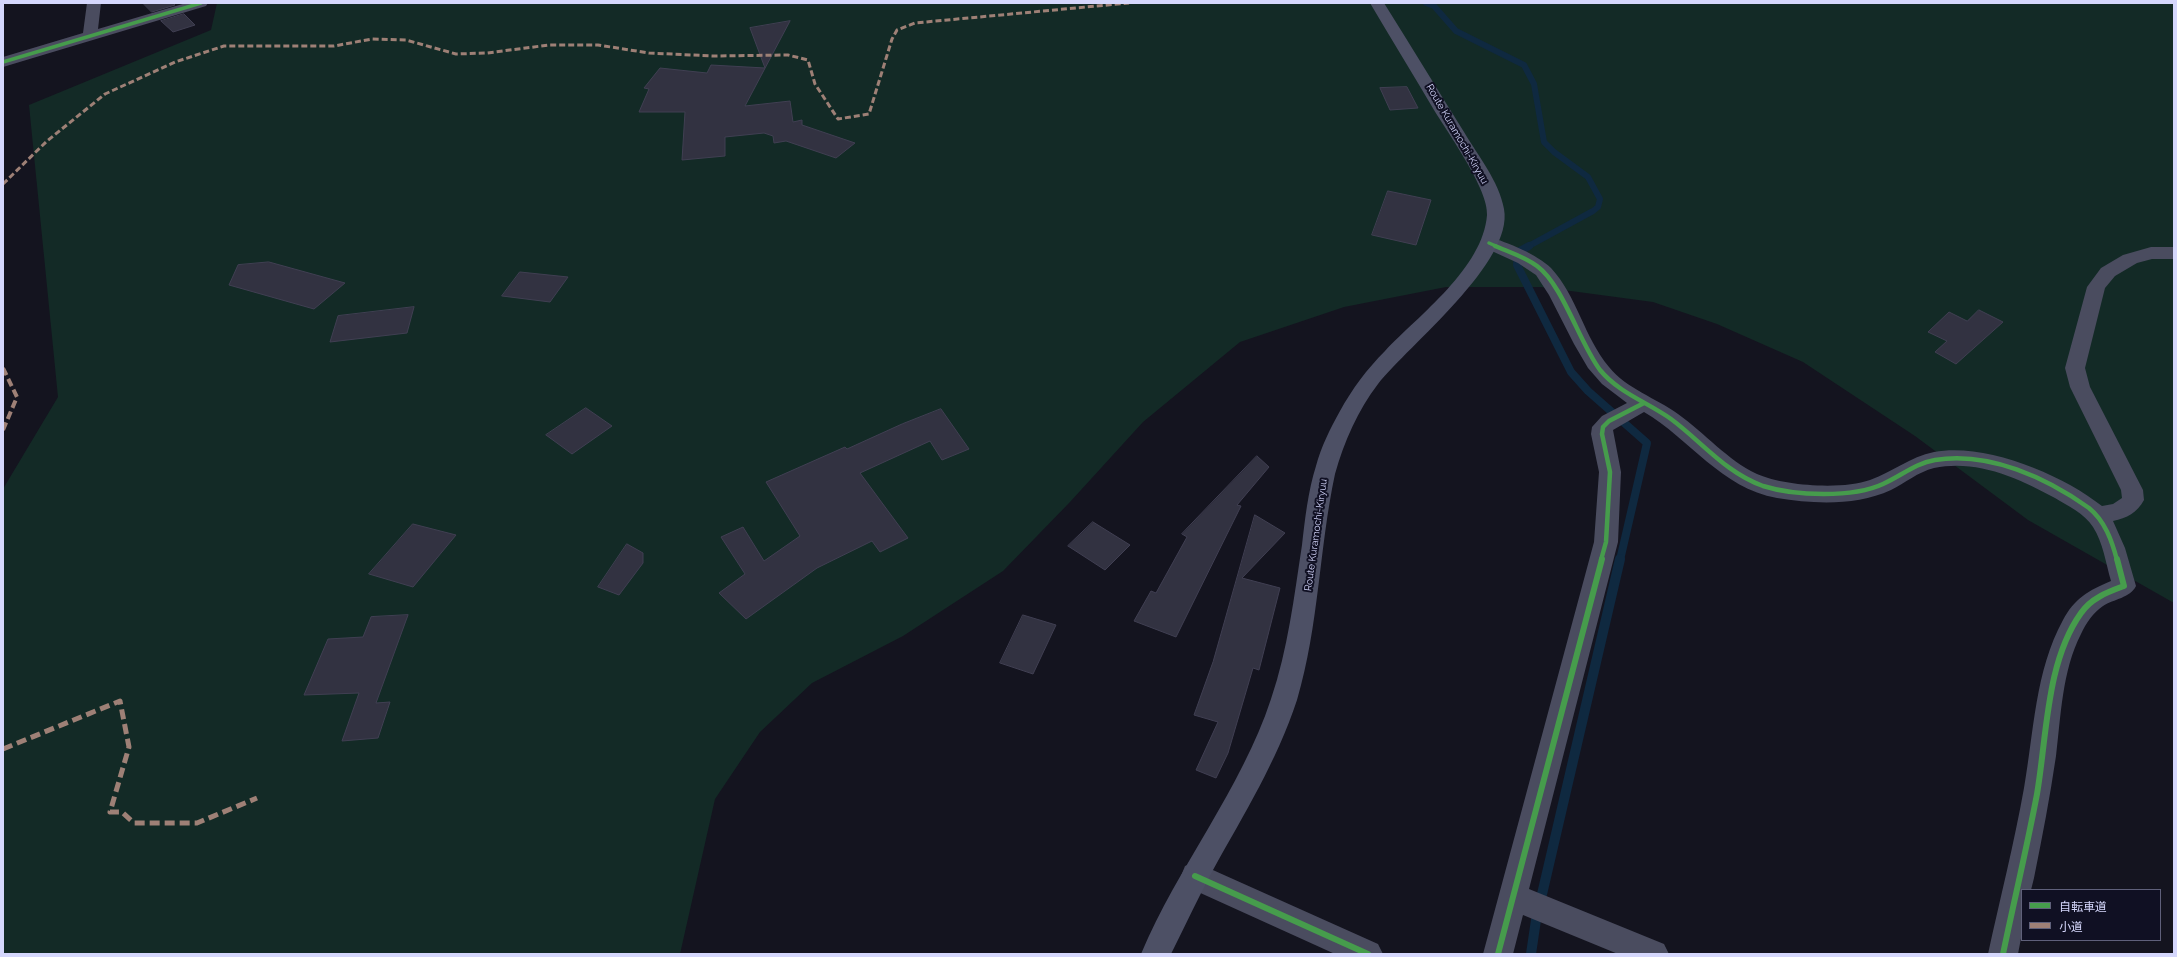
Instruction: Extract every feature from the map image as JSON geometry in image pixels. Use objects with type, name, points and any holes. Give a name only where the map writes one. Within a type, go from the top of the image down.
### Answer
[{"type":"main road","name":"Route Kuramochi-Kiryuu","points":[[1156,954],[1195,876],[1258,765],[1275,724],[1300,638],[1320,493],[1328,463],[1336,442],[1357,399],[1381,367],[1435,314],[1469,273],[1496,246],[1496,213],[1483,177],[1377,3]]},
{"type":"street","points":[[90,36],[94,3]]},
{"type":"street","points":[[3,62],[201,3]]},
{"type":"street","points":[[1496,246],[1534,264],[1550,280],[1582,341],[1604,374],[1614,384],[1638,406],[1670,419],[1721,464],[1735,473],[1766,486],[1812,493],[1864,490],[1889,481],[1921,463],[1937,459],[1972,458],[1996,464],[2036,479],[2081,503],[2096,515],[2106,531],[2124,586],[2094,600],[2081,612],[2064,644],[2056,665],[2050,691],[2045,739],[2035,803],[2003,954]]},
{"type":"street","points":[[2096,515],[2113,513],[2126,509],[2133,500],[2132,490],[2128,479],[2080,387],[2075,368],[2096,288],[2108,272],[2130,259],[2151,253],[2174,253]]},
{"type":"street","points":[[1498,954],[1519,899],[1606,542],[1610,472],[1602,434],[1603,427],[1609,421],[1638,406]]},
{"type":"street","points":[[1195,876],[1368,954]]},
{"type":"street","points":[[1519,899],[1559,914],[1654,954]]},
{"type":"green space","points":[[217,3],[2174,3],[2174,603],[2028,520],[1915,436],[1803,362],[1717,324],[1653,302],[1541,287],[1446,287],[1344,307],[1240,342],[1143,422],[1070,502],[1003,571],[903,636],[812,683],[760,732],[715,799],[680,954],[3,954],[3,489],[58,397],[29,105],[211,30]]},
{"type":"building","points":[[143,3],[173,3],[175,5],[152,12]]},
{"type":"building","points":[[184,14],[195,25],[173,32],[161,21]]},
{"type":"building","points":[[790,21],[745,106],[790,101],[793,122],[802,120],[802,125],[855,143],[836,158],[786,141],[774,143],[773,136],[764,133],[725,137],[725,156],[682,160],[685,112],[639,112],[649,89],[644,88],[660,68],[707,73],[711,65],[765,68],[750,28]]},
{"type":"building","points":[[1407,87],[1418,108],[1390,110],[1380,88]]},
{"type":"building","points":[[1388,191],[1431,200],[1416,245],[1372,235]]},
{"type":"building","points":[[269,262],[345,283],[314,309],[229,285],[238,265]]},
{"type":"building","points":[[520,272],[568,277],[550,302],[502,296]]},
{"type":"building","points":[[414,307],[407,333],[330,342],[338,316]]},
{"type":"building","points":[[1979,310],[2003,322],[1956,364],[1935,352],[1947,341],[1928,332],[1949,312],[1967,321]]},
{"type":"building","points":[[586,408],[612,426],[572,454],[546,435]]},
{"type":"building","points":[[941,409],[969,449],[942,460],[930,441],[860,473],[908,538],[880,552],[872,541],[817,568],[746,619],[719,593],[745,574],[721,537],[743,527],[764,561],[800,536],[766,482],[845,447],[847,449],[902,424]]},
{"type":"building","points":[[1257,456],[1269,467],[1237,505],[1241,506],[1176,637],[1134,621],[1151,591],[1156,593],[1187,537],[1182,534]]},
{"type":"building","points":[[1255,515],[1285,533],[1242,578],[1280,588],[1259,670],[1253,668],[1228,753],[1216,778],[1196,770],[1218,722],[1194,715],[1213,662]]},
{"type":"building","points":[[1093,522],[1130,545],[1105,570],[1068,546]]},
{"type":"building","points":[[413,524],[456,535],[413,587],[369,574]]},
{"type":"building","points":[[627,544],[643,553],[643,563],[619,595],[598,587]]},
{"type":"building","points":[[408,615],[376,703],[390,702],[378,738],[342,741],[359,693],[304,695],[328,639],[363,637],[371,617]]},
{"type":"building","points":[[1023,615],[1056,625],[1033,674],[1000,663]]},
{"type":"waterway","points":[[1426,3],[1434,6],[1456,31],[1524,65],[1534,84],[1544,142],[1554,152],[1588,177],[1600,199],[1598,207],[1593,211],[1527,247]]},
{"type":"waterway","points":[[1529,246],[1518,252],[1517,265],[1571,372],[1588,391],[1647,443],[1620,560]]},
{"type":"waterway","points":[[1531,954],[1536,920],[1620,559]]},
{"type":"marked path","points":[[3,184],[47,141],[105,94],[175,62],[224,46],[334,46],[372,39],[406,40],[456,54],[487,53],[549,45],[598,45],[649,53],[713,56],[788,55],[802,57],[808,60],[815,84],[838,119],[869,114],[892,39],[897,30],[915,23],[1129,3]]},
{"type":"marked path","points":[[3,368],[17,397],[3,430]]},
{"type":"marked path","points":[[3,749],[120,701],[129,747],[110,812],[122,812],[134,823],[197,823],[257,798]]},
{"type":"cycle path","points":[[3,62],[201,3]]},
{"type":"cycle path","points":[[1489,243],[1538,266],[1550,280],[1559,295],[1589,354],[1609,379],[1625,392],[1669,418],[1724,465],[1749,480],[1764,486],[1789,491],[1820,493],[1852,492],[1876,487],[1912,468],[1927,462],[1952,458],[1969,458],[2003,465],[2035,478],[2066,494],[2096,514],[2110,538],[2124,586],[2101,596],[2085,607],[2072,627],[2059,658],[2052,690],[2031,821],[2003,954]]},
{"type":"cycle path","points":[[1498,954],[1606,542],[1610,472],[1602,434],[1603,427],[1609,421],[1644,403]]},
{"type":"cycle path","points":[[1195,876],[1368,954]]}]
